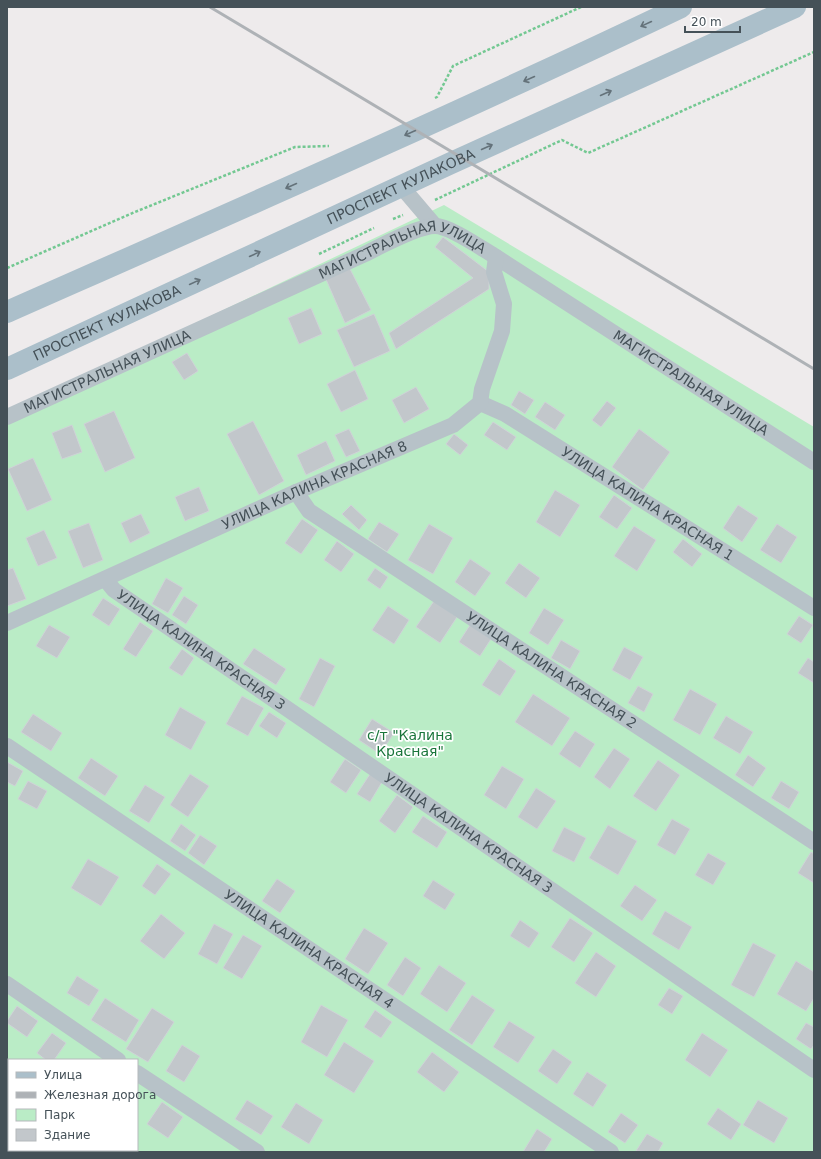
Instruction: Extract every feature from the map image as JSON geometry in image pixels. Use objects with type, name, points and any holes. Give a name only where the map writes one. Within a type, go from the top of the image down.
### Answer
[{"type":"main road","points":[[7,312],[405,136],[550,70],[681,7]]},
{"type":"main road","name":"ПРОСПЕКТ КУЛАКОВА","points":[[7,369],[401,186],[795,7]]},
{"type":"street","points":[[401,186],[435,226]]},
{"type":"street","name":"МАГИСТРАЛЬНАЯ УЛИЦА","points":[[7,417],[417,230],[435,226],[452,231],[496,257],[814,462]]},
{"type":"street","points":[[480,403],[482,389],[502,331],[504,304],[494,272],[496,257]]},
{"type":"street","name":"УЛИЦА КАЛИНА КРАСНАЯ 8","points":[[7,623],[296,492],[453,425],[480,403]]},
{"type":"street","name":"УЛИЦА КАЛИНА КРАСНАЯ 1","points":[[480,403],[504,414],[814,608]]},
{"type":"street","name":"УЛИЦА КАЛИНА КРАСНАЯ 2","points":[[296,492],[309,511],[814,842]]},
{"type":"street","name":"УЛИЦА КАЛИНА КРАСНАЯ 3","points":[[105,579],[114,590],[814,1070]]},
{"type":"street","name":"УЛИЦА КАЛИНА КРАСНАЯ 4","points":[[7,746],[611,1152]]},
{"type":"street","points":[[7,984],[117,1059]]},
{"type":"street","points":[[138,1074],[257,1152]]},
{"type":"path","points":[[430,100],[437,96],[453,66],[581,7]]},
{"type":"path","points":[[7,268],[135,212],[295,147],[333,146]]},
{"type":"green space","name":"с/т \"Калина Красная\"","points":[[444,205],[814,427],[814,1152],[7,1152],[7,413]]},
{"type":"building","points":[[443,237],[489,272],[489,289],[396,349],[389,333],[473,278],[435,247]]},
{"type":"building","points":[[349,267],[371,310],[345,323],[325,277]]},
{"type":"building","points":[[311,308],[322,334],[299,344],[288,318]]},
{"type":"building","points":[[374,314],[390,351],[354,367],[337,330]]},
{"type":"building","points":[[187,353],[198,371],[184,380],[172,362]]},
{"type":"building","points":[[355,370],[368,399],[341,412],[327,384]]},
{"type":"building","points":[[416,387],[429,409],[404,423],[392,400]]},
{"type":"building","points":[[519,391],[534,400],[525,414],[511,405]]},
{"type":"building","points":[[607,401],[616,408],[601,427],[592,420]]},
{"type":"building","points":[[545,402],[565,415],[555,430],[535,417]]},
{"type":"building","points":[[114,411],[135,458],[105,472],[84,424]]},
{"type":"building","points":[[253,421],[284,481],[259,495],[227,434]]},
{"type":"building","points":[[493,422],[516,437],[507,450],[484,435]]},
{"type":"building","points":[[72,425],[82,452],[62,459],[52,433]]},
{"type":"building","points":[[349,429],[360,451],[346,457],[335,435]]},
{"type":"building","points":[[639,429],[670,452],[643,490],[612,467]]},
{"type":"building","points":[[454,434],[468,445],[460,455],[446,444]]},
{"type":"building","points":[[326,441],[335,461],[306,475],[297,455]]},
{"type":"building","points":[[33,458],[52,500],[27,511],[8,469]]},
{"type":"building","points":[[199,487],[209,511],[185,521],[175,497]]},
{"type":"building","points":[[555,490],[580,505],[560,537],[536,522]]},
{"type":"building","points":[[614,495],[632,508],[617,529],[599,517]]},
{"type":"building","points":[[351,505],[367,520],[359,530],[342,514]]},
{"type":"building","points":[[738,505],[758,518],[742,542],[723,528]]},
{"type":"building","points":[[141,514],[150,533],[130,543],[121,523]]},
{"type":"building","points":[[302,519],[318,530],[301,554],[285,543]]},
{"type":"building","points":[[379,522],[399,534],[387,552],[368,539]]},
{"type":"building","points":[[89,523],[103,560],[83,568],[68,531]]},
{"type":"building","points":[[429,524],[453,538],[433,574],[408,560]]},
{"type":"building","points":[[777,524],[797,537],[781,563],[760,550]]},
{"type":"building","points":[[634,526],[656,540],[637,571],[614,556]]},
{"type":"building","points":[[44,530],[57,558],[38,566],[26,538]]},
{"type":"building","points":[[683,539],[702,554],[692,567],[673,552]]},
{"type":"building","points":[[337,541],[354,554],[341,572],[324,560]]},
{"type":"building","points":[[470,559],[491,573],[475,596],[455,582]]},
{"type":"building","points":[[519,563],[540,578],[526,598],[505,583]]},
{"type":"building","points":[[13,568],[26,599],[7,606],[7,570]]},
{"type":"building","points":[[375,568],[388,577],[380,589],[367,580]]},
{"type":"building","points":[[166,578],[183,588],[168,613],[152,604]]},
{"type":"building","points":[[184,596],[198,605],[186,624],[172,615]]},
{"type":"building","points":[[103,598],[120,609],[109,626],[92,615]]},
{"type":"building","points":[[434,601],[457,617],[440,643],[416,627]]},
{"type":"building","points":[[388,606],[409,620],[394,644],[372,630]]},
{"type":"building","points":[[544,608],[564,620],[548,645],[529,633]]},
{"type":"building","points":[[799,616],[813,625],[801,643],[787,634]]},
{"type":"building","points":[[140,622],[153,631],[136,657],[123,649]]},
{"type":"building","points":[[49,625],[70,637],[57,658],[36,646]]},
{"type":"building","points":[[470,625],[491,639],[480,656],[459,642]]},
{"type":"building","points":[[561,640],[580,651],[570,669],[551,658]]},
{"type":"building","points":[[624,647],[643,657],[630,680],[612,670]]},
{"type":"building","points":[[254,648],[286,669],[276,685],[243,664]]},
{"type":"building","points":[[182,649],[194,658],[182,676],[169,668]]},
{"type":"building","points":[[320,658],[335,666],[314,707],[299,699]]},
{"type":"building","points":[[808,658],[814,662],[814,683],[798,673]]},
{"type":"building","points":[[499,659],[516,671],[500,696],[482,685]]},
{"type":"building","points":[[638,686],[653,694],[644,712],[628,703]]},
{"type":"building","points":[[690,689],[717,704],[700,735],[673,720]]},
{"type":"building","points":[[533,694],[570,718],[552,746],[515,722]]},
{"type":"building","points":[[242,696],[264,708],[248,736],[226,724]]},
{"type":"building","points":[[180,707],[206,722],[191,750],[165,735]]},
{"type":"building","points":[[269,712],[286,723],[277,738],[259,726]]},
{"type":"building","points":[[33,714],[62,733],[51,751],[21,732]]},
{"type":"building","points":[[726,716],[753,732],[740,754],[713,738]]},
{"type":"building","points":[[372,719],[394,733],[380,754],[359,740]]},
{"type":"building","points":[[575,731],[595,744],[580,768],[559,754]]},
{"type":"building","points":[[614,748],[630,759],[610,789],[594,777]]},
{"type":"building","points":[[748,755],[766,768],[753,787],[735,775]]},
{"type":"building","points":[[91,758],[118,776],[105,796],[78,778]]},
{"type":"building","points":[[345,759],[361,770],[346,793],[330,782]]},
{"type":"building","points":[[658,760],[680,775],[656,811],[633,796]]},
{"type":"building","points":[[7,762],[23,771],[15,786],[7,782]]},
{"type":"building","points":[[502,766],[524,779],[506,809],[484,795]]},
{"type":"building","points":[[190,774],[209,786],[188,817],[170,805]]},
{"type":"building","points":[[370,774],[382,782],[370,802],[357,794]]},
{"type":"building","points":[[28,781],[47,791],[37,809],[18,799]]},
{"type":"building","points":[[781,781],[799,792],[789,809],[771,798]]},
{"type":"building","points":[[145,785],[165,797],[149,823],[129,811]]},
{"type":"building","points":[[536,788],[556,801],[537,829],[518,817]]},
{"type":"building","points":[[397,795],[413,807],[395,833],[379,821]]},
{"type":"building","points":[[423,816],[447,832],[437,848],[412,832]]},
{"type":"building","points":[[672,819],[690,829],[675,855],[657,845]]},
{"type":"building","points":[[181,824],[196,835],[185,851],[170,841]]},
{"type":"building","points":[[608,825],[637,841],[618,875],[589,858]]},
{"type":"building","points":[[564,827],[586,838],[574,862],[552,851]]},
{"type":"building","points":[[200,835],[217,846],[204,865],[188,853]]},
{"type":"building","points":[[811,852],[814,854],[814,883],[798,873]]},
{"type":"building","points":[[708,853],[726,863],[713,885],[695,875]]},
{"type":"building","points":[[88,859],[119,877],[101,906],[71,888]]},
{"type":"building","points":[[157,864],[171,874],[155,895],[142,886]]},
{"type":"building","points":[[277,879],[295,891],[280,913],[262,901]]},
{"type":"building","points":[[433,880],[455,894],[445,910],[423,896]]},
{"type":"building","points":[[635,885],[657,900],[642,921],[620,906]]},
{"type":"building","points":[[665,911],[692,927],[679,950],[652,934]]},
{"type":"building","points":[[161,914],[185,933],[164,959],[140,941]]},
{"type":"building","points":[[570,918],[593,933],[574,962],[551,947]]},
{"type":"building","points":[[520,920],[539,933],[529,948],[510,936]]},
{"type":"building","points":[[214,924],[233,934],[217,964],[198,954]]},
{"type":"building","points":[[364,928],[388,943],[368,974],[345,959]]},
{"type":"building","points":[[243,935],[262,946],[242,979],[223,968]]},
{"type":"building","points":[[753,943],[776,955],[754,997],[731,985]]},
{"type":"building","points":[[596,952],[616,966],[596,997],[575,983]]},
{"type":"building","points":[[405,957],[421,968],[403,996],[387,985]]},
{"type":"building","points":[[796,961],[814,972],[814,998],[806,1011],[777,994]]},
{"type":"building","points":[[439,965],[466,983],[447,1012],[420,994]]},
{"type":"building","points":[[77,976],[99,990],[89,1006],[67,993]]},
{"type":"building","points":[[669,988],[683,996],[672,1014],[658,1005]]},
{"type":"building","points":[[472,995],[495,1010],[472,1045],[449,1030]]},
{"type":"building","points":[[105,998],[139,1020],[126,1042],[91,1020]]},
{"type":"building","points":[[321,1005],[348,1020],[327,1057],[301,1042]]},
{"type":"building","points":[[17,1006],[38,1021],[27,1037],[7,1023]]},
{"type":"building","points":[[152,1008],[174,1022],[148,1062],[126,1049]]},
{"type":"building","points":[[375,1010],[392,1022],[381,1038],[364,1027]]},
{"type":"building","points":[[509,1021],[535,1037],[518,1063],[493,1047]]},
{"type":"building","points":[[806,1023],[814,1027],[814,1045],[811,1049],[796,1039]]},
{"type":"building","points":[[52,1033],[66,1043],[55,1059],[45,1059],[37,1053]]},
{"type":"building","points":[[702,1033],[728,1050],[710,1077],[685,1060]]},
{"type":"building","points":[[344,1042],[374,1061],[354,1093],[324,1075]]},
{"type":"building","points":[[182,1045],[200,1056],[184,1082],[166,1071]]},
{"type":"building","points":[[553,1049],[572,1062],[557,1084],[538,1071]]},
{"type":"building","points":[[432,1052],[459,1072],[444,1092],[417,1072]]},
{"type":"building","points":[[587,1072],[607,1085],[593,1107],[573,1094]]},
{"type":"building","points":[[247,1100],[273,1116],[261,1135],[235,1119]]},
{"type":"building","points":[[758,1100],[788,1118],[774,1143],[743,1125]]},
{"type":"building","points":[[162,1102],[183,1117],[168,1138],[147,1124]]},
{"type":"building","points":[[296,1103],[323,1120],[309,1144],[281,1127]]},
{"type":"building","points":[[718,1108],[741,1124],[731,1140],[707,1124]]},
{"type":"building","points":[[621,1113],[638,1125],[625,1143],[608,1132]]},
{"type":"building","points":[[537,1129],[552,1139],[544,1152],[523,1152]]},
{"type":"building","points":[[647,1134],[663,1143],[658,1152],[636,1151]]},
{"type":"railway","points":[[210,7],[814,369]]}]
